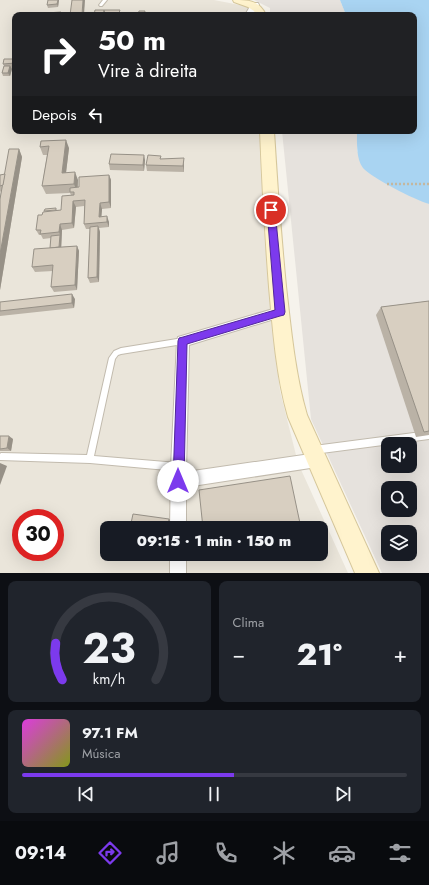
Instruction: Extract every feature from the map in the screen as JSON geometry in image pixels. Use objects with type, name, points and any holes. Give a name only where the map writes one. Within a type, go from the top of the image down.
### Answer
[{"type":"street","points":[[238,0],[255,5],[260,12]]},
{"type":"street","points":[[251,12],[255,5]]},
{"type":"street","points":[[267,134],[271,210],[280,312],[290,390],[298,417],[367,573]]},
{"type":"street","points":[[178,521],[178,474],[183,341],[280,312]]},
{"type":"street","points":[[178,474],[315,455]]},
{"type":"street","points":[[178,561],[178,573]]},
{"type":"lane","points":[[101,5],[105,0]]},
{"type":"lane","points":[[90,459],[112,358],[116,353],[121,351],[183,341]]},
{"type":"lane","points":[[315,455],[429,435]]},
{"type":"lane","points":[[1,457],[90,459],[178,474]]},
{"type":"path","points":[[387,184],[429,184]]},
{"type":"shaded area","points":[[0,0],[214,0],[250,7],[255,12],[12,12],[12,134],[260,134],[267,270],[280,391],[298,463],[324,521],[100,521],[100,561],[328,561],[328,529],[348,573],[0,573]]},
{"type":"shaded area","points":[[254,0],[340,0],[345,12],[270,12],[270,8]]},
{"type":"shaded area","points":[[282,134],[357,134],[357,151],[387,184],[429,204],[429,573],[382,573],[311,419]]},
{"type":"water","points":[[340,0],[429,0],[429,204],[394,188],[368,172],[363,168],[359,160],[357,150],[357,134],[417,134],[417,12],[345,12]]},
{"type":"building","points":[[48,0],[58,0],[57,4],[47,5]]},
{"type":"building","points":[[72,0],[83,0],[82,12],[70,12]]},
{"type":"building","points":[[95,10],[104,10],[104,12],[95,12]]},
{"type":"building","points":[[104,10],[120,10],[119,12],[105,12]]},
{"type":"building","points":[[4,59],[12,59],[12,63],[3,64]]},
{"type":"building","points":[[4,66],[10,66],[8,73],[2,73]]},
{"type":"building","points":[[66,140],[62,173],[75,172],[74,184],[42,186],[49,146],[40,147],[41,141]]},
{"type":"building","points":[[9,149],[19,149],[0,254],[0,199]]},
{"type":"building","points":[[111,154],[144,155],[143,165],[109,164]]},
{"type":"building","points":[[148,155],[161,156],[160,159],[184,158],[183,166],[146,165]]},
{"type":"building","points":[[5,174],[3,185],[0,186],[0,175]]},
{"type":"building","points":[[109,175],[109,202],[100,203],[99,217],[107,216],[107,222],[84,224],[85,200],[73,201],[72,223],[60,224],[59,232],[40,234],[41,230],[36,230],[38,215],[42,215],[43,212],[61,210],[62,196],[74,195],[74,192],[70,192],[70,188],[79,187],[79,177]]},
{"type":"building","points":[[56,208],[56,210],[44,211],[45,209]]},
{"type":"building","points":[[98,226],[97,277],[88,278],[90,227]]},
{"type":"building","points":[[60,235],[59,247],[50,248],[51,236]]},
{"type":"building","points":[[77,246],[75,285],[51,287],[53,265],[32,267],[34,249]]},
{"type":"building","points":[[72,294],[72,303],[0,311],[0,302]]},
{"type":"building","points":[[429,301],[429,431],[424,432],[381,307]]},
{"type":"building","points":[[0,436],[9,436],[7,448],[0,449]]},
{"type":"building","points":[[290,476],[300,521],[202,521],[199,490]]},
{"type":"building","points":[[133,514],[169,519],[169,521],[132,521]]},
{"type":"route","points":[[178,481],[183,341],[280,312],[271,210]]}]
